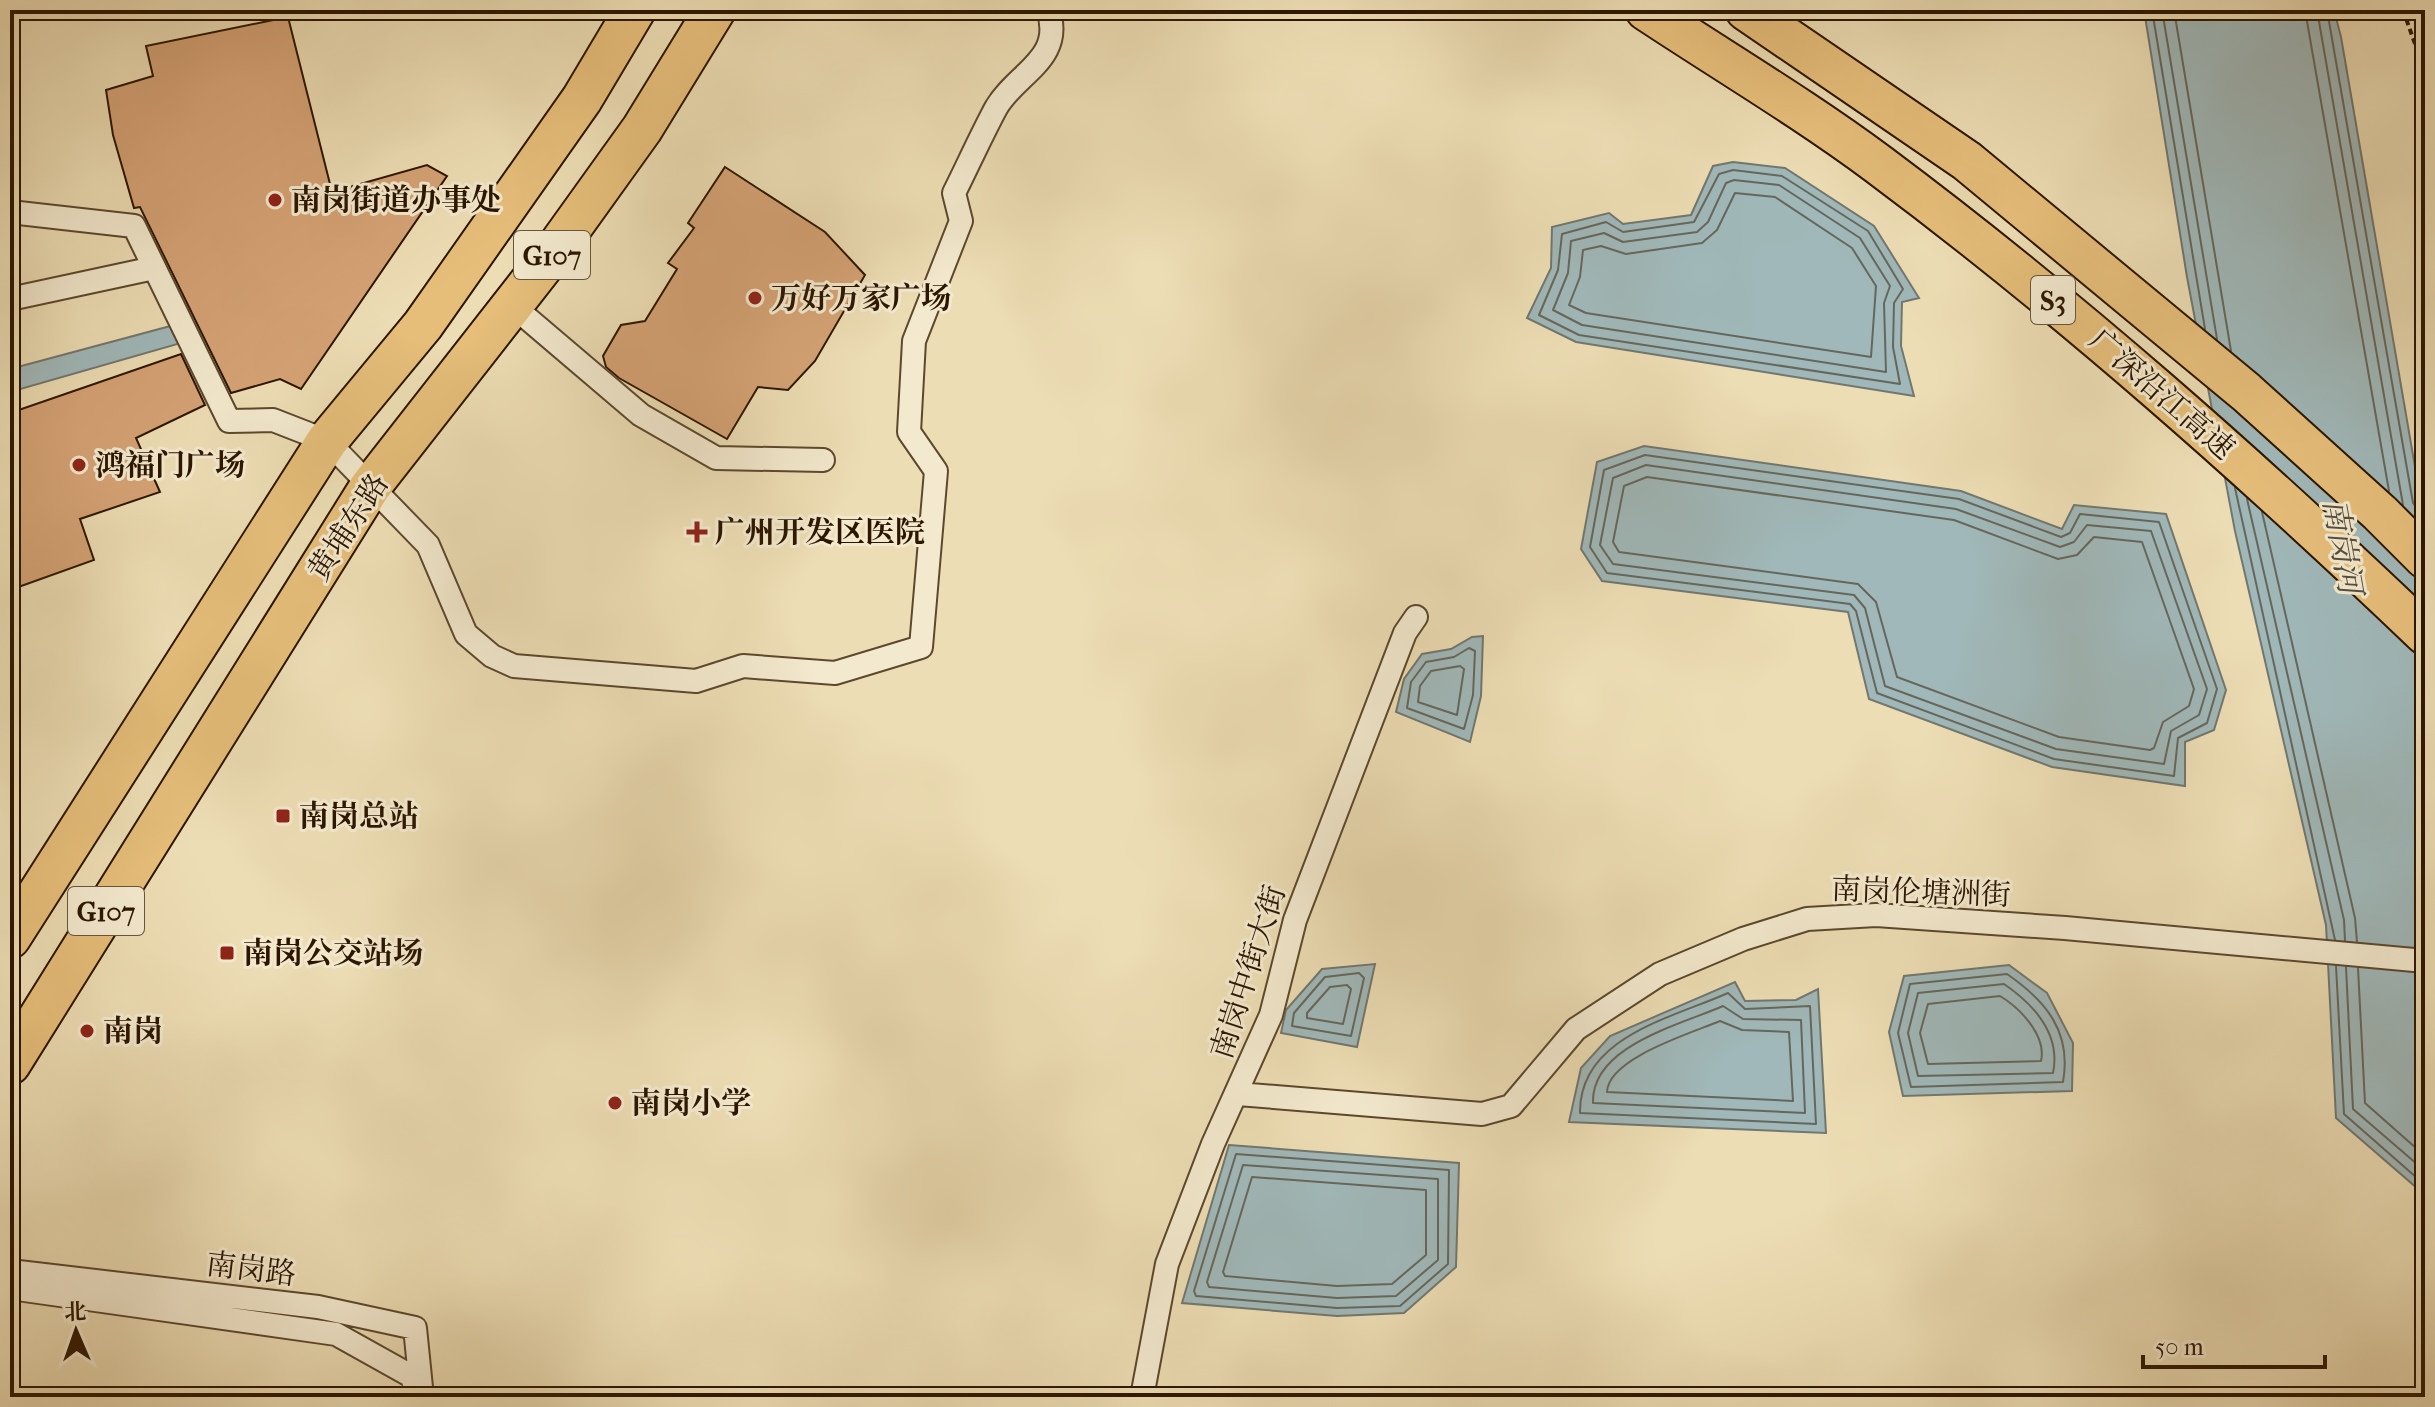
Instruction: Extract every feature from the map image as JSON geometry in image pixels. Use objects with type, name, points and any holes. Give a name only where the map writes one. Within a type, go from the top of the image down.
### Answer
[{"type":"highway","name":"黄埔东路","points":[[10,938],[327,441],[423,325],[582,99],[635,10]]},
{"type":"highway","name":"黄埔东路","points":[[10,1064],[370,487],[514,307],[642,129],[715,10]]},
{"type":"highway","name":"广深沿江高速","points":[[1646,10],[1876,163],[2059,306],[2270,487],[2425,634]]},
{"type":"highway","name":"广深沿江高速","points":[[1746,10],[1967,161],[2246,392],[2425,558]]},
{"type":"street","points":[[10,212],[134,226],[229,421],[273,420],[327,441],[428,545],[466,634],[492,656],[514,666],[696,681],[743,666],[835,673],[921,647],[936,471],[909,432],[914,341],[961,221],[954,193],[998,105],[1038,67],[1051,42],[1048,10]]},
{"type":"street","points":[[10,299],[154,268]]},
{"type":"street","points":[[514,307],[641,415],[716,458],[823,460]]},
{"type":"street","name":"南岗中街大街","points":[[1142,1397],[1167,1264],[1213,1144],[1271,1015],[1295,920],[1405,633],[1416,617]]},
{"type":"street","name":"南岗伦塘洲街","points":[[1238,1094],[1482,1114],[1511,1106],[1576,1029],[1660,974],[1743,939],[1807,919],[1876,915],[2065,928],[2425,961]]},
{"type":"street","name":"南岗路","points":[[10,1271],[318,1307],[415,1328],[422,1397]]},
{"type":"street","name":"南岗路","points":[[10,1288],[336,1334],[413,1377],[416,1397]]},
{"type":"path","points":[[2403,10],[2425,72]]},
{"type":"path","points":[[2425,267],[2420,274],[2425,293]]},
{"type":"water","name":"南岗河","points":[[2144,10],[2334,10],[2341,37],[2425,525],[2425,1195],[2336,1118],[2326,925],[2235,531],[2187,277]]},
{"type":"water","points":[[1733,162],[1785,168],[1874,226],[1919,298],[1902,302],[1901,346],[1914,396],[1576,342],[1527,318],[1551,268],[1552,227],[1609,213],[1623,224],[1691,215],[1713,166]]},
{"type":"water","points":[[178,324],[188,341],[10,392],[10,369]]},
{"type":"water","points":[[1644,446],[1961,491],[2062,529],[2074,505],[2166,514],[2226,690],[2214,730],[2185,742],[2185,786],[2052,767],[1869,699],[1848,612],[1602,581],[1581,549],[1597,462]]},
{"type":"water","points":[[1483,636],[1481,696],[1470,742],[1396,712],[1404,679],[1422,654],[1451,649],[1472,637]]},
{"type":"water","points":[[1375,964],[1357,1047],[1281,1033],[1286,1010],[1322,969]]},
{"type":"water","points":[[2009,965],[2047,993],[2073,1043],[2072,1091],[1903,1096],[1889,1032],[1904,976]]},
{"type":"water","points":[[1735,982],[1745,1001],[1796,1000],[1818,989],[1826,1133],[1569,1122],[1581,1068],[1610,1036]]},
{"type":"water","points":[[1229,1145],[1459,1163],[1456,1267],[1404,1313],[1337,1316],[1182,1303]]},
{"type":"building","name":"南岗街道办事处","points":[[288,17],[332,192],[427,165],[447,176],[301,389],[280,379],[231,393],[140,207],[134,208],[113,135],[106,90],[153,76],[146,46]]},
{"type":"building","name":"万好万家广场","points":[[725,167],[825,232],[865,275],[815,361],[788,390],[758,387],[727,439],[619,378],[606,367],[603,356],[621,325],[645,321],[677,269],[668,263],[694,228],[688,223]]},
{"type":"building","name":"鸿福门广场","points":[[181,354],[205,405],[136,438],[160,492],[80,519],[94,560],[10,590],[10,413]]},
{"type":"place","name":"南岗街道办事处","points":[[275,200]]},
{"type":"place","name":"万好万家广场","points":[[755,298]]},
{"type":"place","name":"鸿福门广场","points":[[79,465]]},
{"type":"place","name":"广州开发区医院","points":[[697,532]]},
{"type":"place","name":"南岗总站","points":[[283,816]]},
{"type":"place","name":"南岗公交站场","points":[[227,953]]},
{"type":"place","name":"南岗","points":[[87,1031]]},
{"type":"place","name":"南岗小学","points":[[615,1103]]}]
